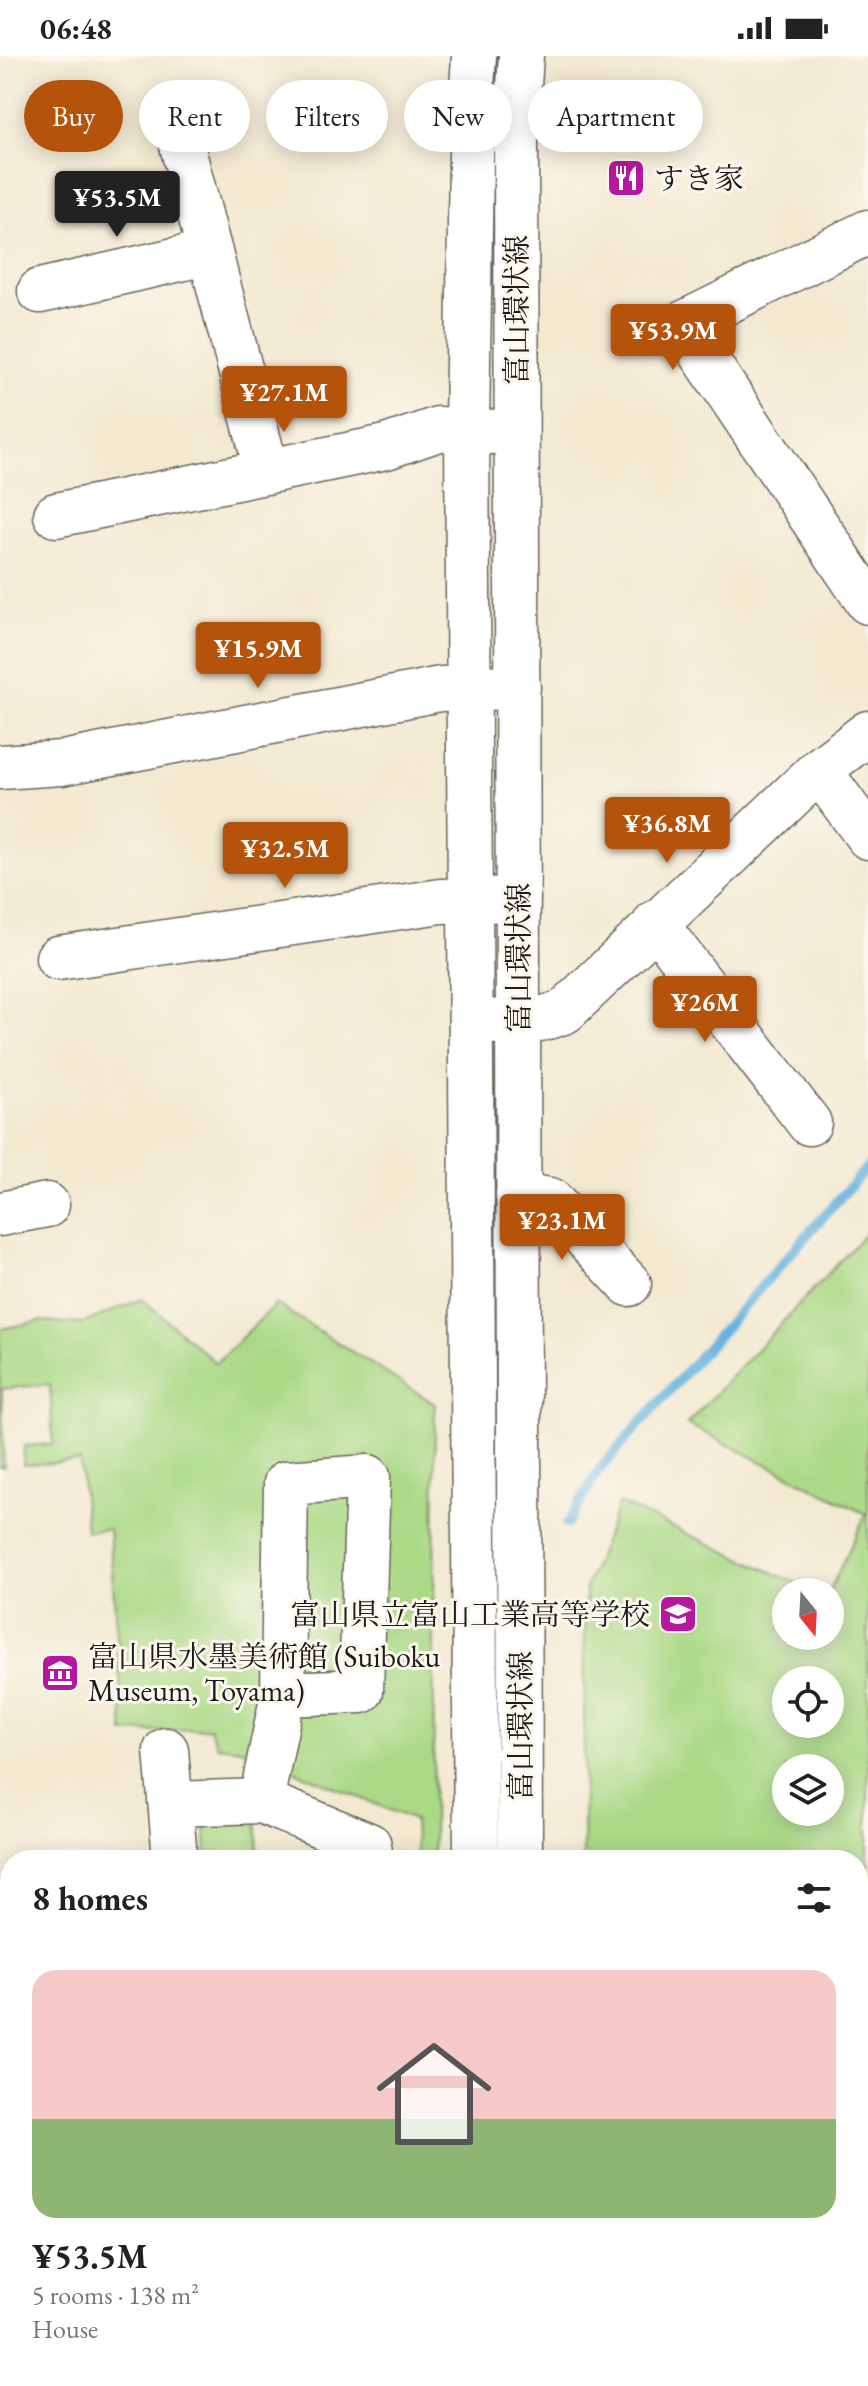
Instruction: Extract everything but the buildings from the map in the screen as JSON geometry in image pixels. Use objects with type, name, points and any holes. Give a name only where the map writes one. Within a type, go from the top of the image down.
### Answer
[{"type":"main road","name":"富山環状線","points":[[474,56],[467,430],[476,1850]]},
{"type":"main road","name":"富山環状線","points":[[520,1850],[516,132],[521,56]]},
{"type":"main road","points":[[184,152],[267,472]]},
{"type":"main road","points":[[868,232],[682,324],[868,602]]},
{"type":"main road","points":[[40,291],[210,252]]},
{"type":"main road","points":[[56,515],[386,447],[438,429],[516,433]]},
{"type":"main road","points":[[0,767],[62,763],[440,689],[518,687]]},
{"type":"main road","points":[[471,1020],[517,1024],[549,1018],[565,1011],[819,770],[868,733]]},
{"type":"main road","points":[[819,770],[868,837]]},
{"type":"main road","points":[[58,958],[441,901],[518,899]]},
{"type":"main road","points":[[655,923],[809,1123]]},
{"type":"main road","points":[[518,1195],[550,1200],[629,1284]]},
{"type":"main road","points":[[0,1214],[47,1205]]},
{"type":"main road","points":[[261,1801],[283,1694],[286,1483],[368,1477],[361,1691],[283,1694]]},
{"type":"main road","points":[[166,1750],[174,1850]]},
{"type":"main road","points":[[171,1804],[261,1801],[369,1845],[370,1850]]},
{"type":"green space","name":"富山県立富山工業高等学校","points":[[868,1231],[868,1850],[583,1850],[585,1590],[619,1503],[785,1578],[772,1578],[772,1650],[844,1650],[844,1578],[836,1578],[866,1514],[687,1424]]},
{"type":"green space","points":[[142,1299],[216,1363],[276,1304],[435,1404],[433,1850],[416,1850],[414,1820],[242,1749],[217,1746],[210,1728],[124,1733],[109,1529],[86,1531],[80,1461],[23,1465],[24,1446],[53,1444],[50,1384],[2,1389],[4,1467],[0,1467],[0,1329],[40,1321],[81,1324]]},
{"type":"green space","points":[[256,1816],[258,1850],[207,1850],[204,1819]]},
{"type":"waterway","points":[[567,1524],[600,1469],[868,1166]]},
{"type":"place","name":"すき家","points":[[626,178]]},
{"type":"place","name":"富山県立富山工業高等学校","points":[[678,1614]]},
{"type":"place","name":"富山県水墨美術館 (Suiboku Museum, Toyama)","points":[[60,1673]]}]
